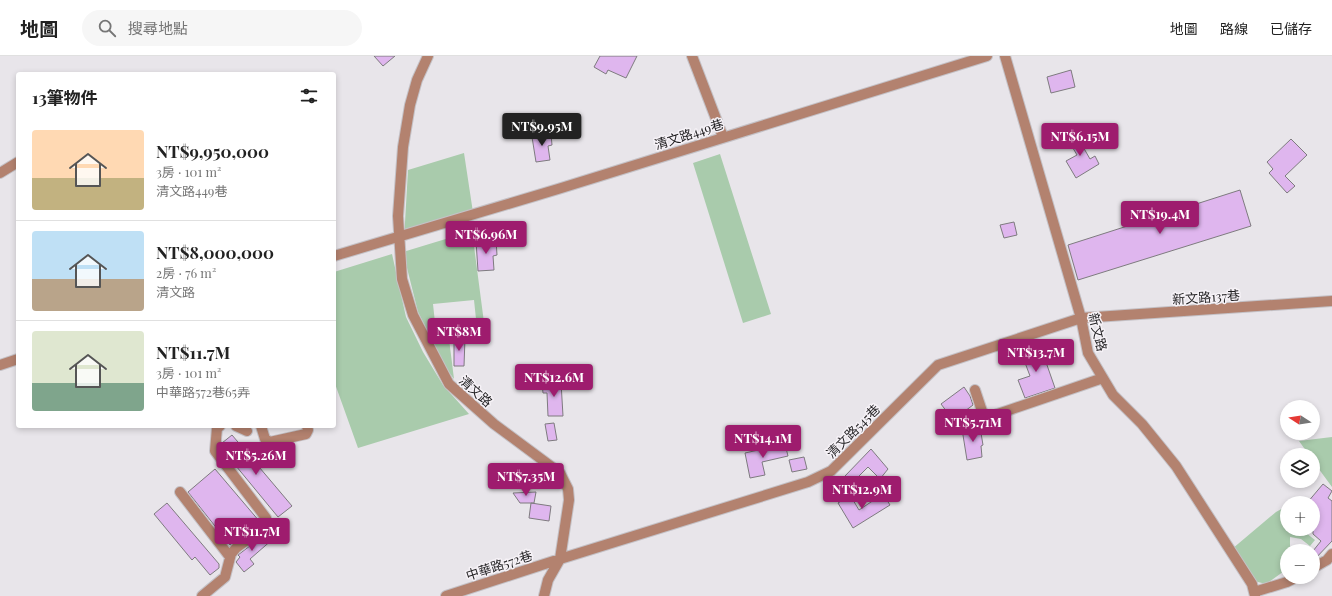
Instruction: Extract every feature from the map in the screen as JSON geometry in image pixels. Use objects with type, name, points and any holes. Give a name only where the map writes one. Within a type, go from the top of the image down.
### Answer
[{"type":"street","name":"清文路","points":[[428,56],[410,105],[402,147],[399,237],[402,279],[413,315],[449,384],[494,424],[560,473],[568,489],[569,500],[560,558],[548,580],[544,596]]},
{"type":"street","points":[[692,56],[723,137]]},
{"type":"street","name":"清文路449巷","points":[[336,255],[558,190],[723,137],[987,56]]},
{"type":"street","name":"新文路","points":[[1005,56],[1081,318],[1088,353],[1113,395],[1142,424],[1176,466],[1252,584],[1255,594]]},
{"type":"street","points":[[0,173],[16,163]]},
{"type":"street","name":"新文路137巷","points":[[1081,318],[1332,301]]},
{"type":"street","name":"清文路545巷","points":[[560,558],[808,482],[831,471],[938,365],[1081,318]]},
{"type":"street","points":[[0,365],[16,361]]},
{"type":"street","points":[[975,390],[983,414],[989,417],[1103,378]]},
{"type":"street","points":[[202,596],[225,577],[230,557],[236,548],[267,525],[266,518],[215,451],[217,428]]},
{"type":"street","points":[[242,428],[247,430]]},
{"type":"street","points":[[262,428],[265,439],[270,442],[306,434],[308,428]]},
{"type":"street","points":[[180,492],[230,557]]},
{"type":"street","points":[[1320,564],[1327,560],[1332,554]]},
{"type":"street","name":"中華路572巷","points":[[446,596],[560,558]]},
{"type":"street","points":[[1255,594],[1282,584]]},
{"type":"green space","points":[[464,153],[474,219],[404,240],[408,170]]},
{"type":"green space","points":[[720,154],[771,314],[743,323],[693,163]]},
{"type":"green space","points":[[472,231],[485,330],[467,331],[466,322],[476,319],[474,300],[433,304],[436,332],[449,339],[454,379],[448,371],[418,312],[403,252]]},
{"type":"green space","points":[[392,254],[406,317],[423,352],[443,385],[469,414],[358,448],[336,387],[336,271]]},
{"type":"green space","points":[[1332,437],[1332,487],[1320,471],[1320,448],[1304,448],[1299,441],[1320,440],[1320,438]]},
{"type":"green space","points":[[1280,510],[1280,536],[1310,536],[1315,540],[1312,544],[1307,544],[1301,539],[1290,537],[1290,544],[1280,544],[1280,574],[1266,584],[1254,581],[1232,549]]},
{"type":"building","points":[[374,56],[395,56],[383,66]]},
{"type":"building","points":[[600,56],[637,56],[626,78],[608,70],[606,74],[594,67]]},
{"type":"building","points":[[1071,70],[1075,87],[1051,93],[1047,77]]},
{"type":"building","points":[[1074,131],[1090,159],[1095,156],[1099,164],[1076,178],[1066,161],[1077,155],[1066,136]]},
{"type":"building","points":[[551,134],[552,145],[548,146],[550,160],[536,162],[532,137]]},
{"type":"building","points":[[1291,139],[1307,155],[1285,176],[1295,186],[1287,193],[1269,173],[1273,169],[1267,162]]},
{"type":"building","points":[[1240,190],[1251,226],[1078,280],[1068,245]]},
{"type":"building","points":[[1014,222],[1017,235],[1004,238],[1000,225]]},
{"type":"building","points":[[496,240],[497,255],[493,256],[494,270],[478,271],[476,241]]},
{"type":"building","points":[[438,323],[461,324],[461,332],[437,332]]},
{"type":"building","points":[[454,338],[465,338],[464,366],[454,366]]},
{"type":"building","points":[[1040,345],[1055,388],[1025,398],[1018,380],[1030,376],[1021,352]]},
{"type":"building","points":[[561,382],[563,416],[548,416],[547,393],[543,393],[542,383]]},
{"type":"building","points":[[964,387],[970,396],[973,405],[953,420],[941,404]]},
{"type":"building","points":[[554,423],[557,440],[548,441],[545,424]]},
{"type":"building","points":[[980,427],[983,445],[981,446],[982,457],[967,460],[962,429]]},
{"type":"building","points":[[232,435],[292,506],[278,517],[222,449],[222,443]]},
{"type":"building","points":[[785,444],[788,456],[762,462],[765,475],[750,478],[745,453]]},
{"type":"building","points":[[871,449],[888,469],[880,479],[868,467],[852,483],[845,476]]},
{"type":"building","points":[[804,457],[807,469],[792,472],[789,460]]},
{"type":"building","points":[[215,469],[260,522],[230,545],[188,492]]},
{"type":"building","points":[[1323,484],[1332,491],[1328,498],[1332,501],[1332,541],[1320,554],[1320,544],[1319,544],[1321,541],[1315,536],[1320,536],[1320,496],[1313,496]]},
{"type":"building","points":[[536,492],[534,503],[520,503],[513,493]]},
{"type":"building","points":[[883,494],[890,505],[853,528],[838,503],[850,495],[859,510]]},
{"type":"building","points":[[167,503],[219,564],[219,568],[210,575],[195,557],[192,560],[154,514]]},
{"type":"building","points":[[531,503],[551,506],[549,521],[529,518]]},
{"type":"building","points":[[267,533],[273,539],[250,559],[254,564],[244,572],[236,562],[240,557],[238,555]]}]
